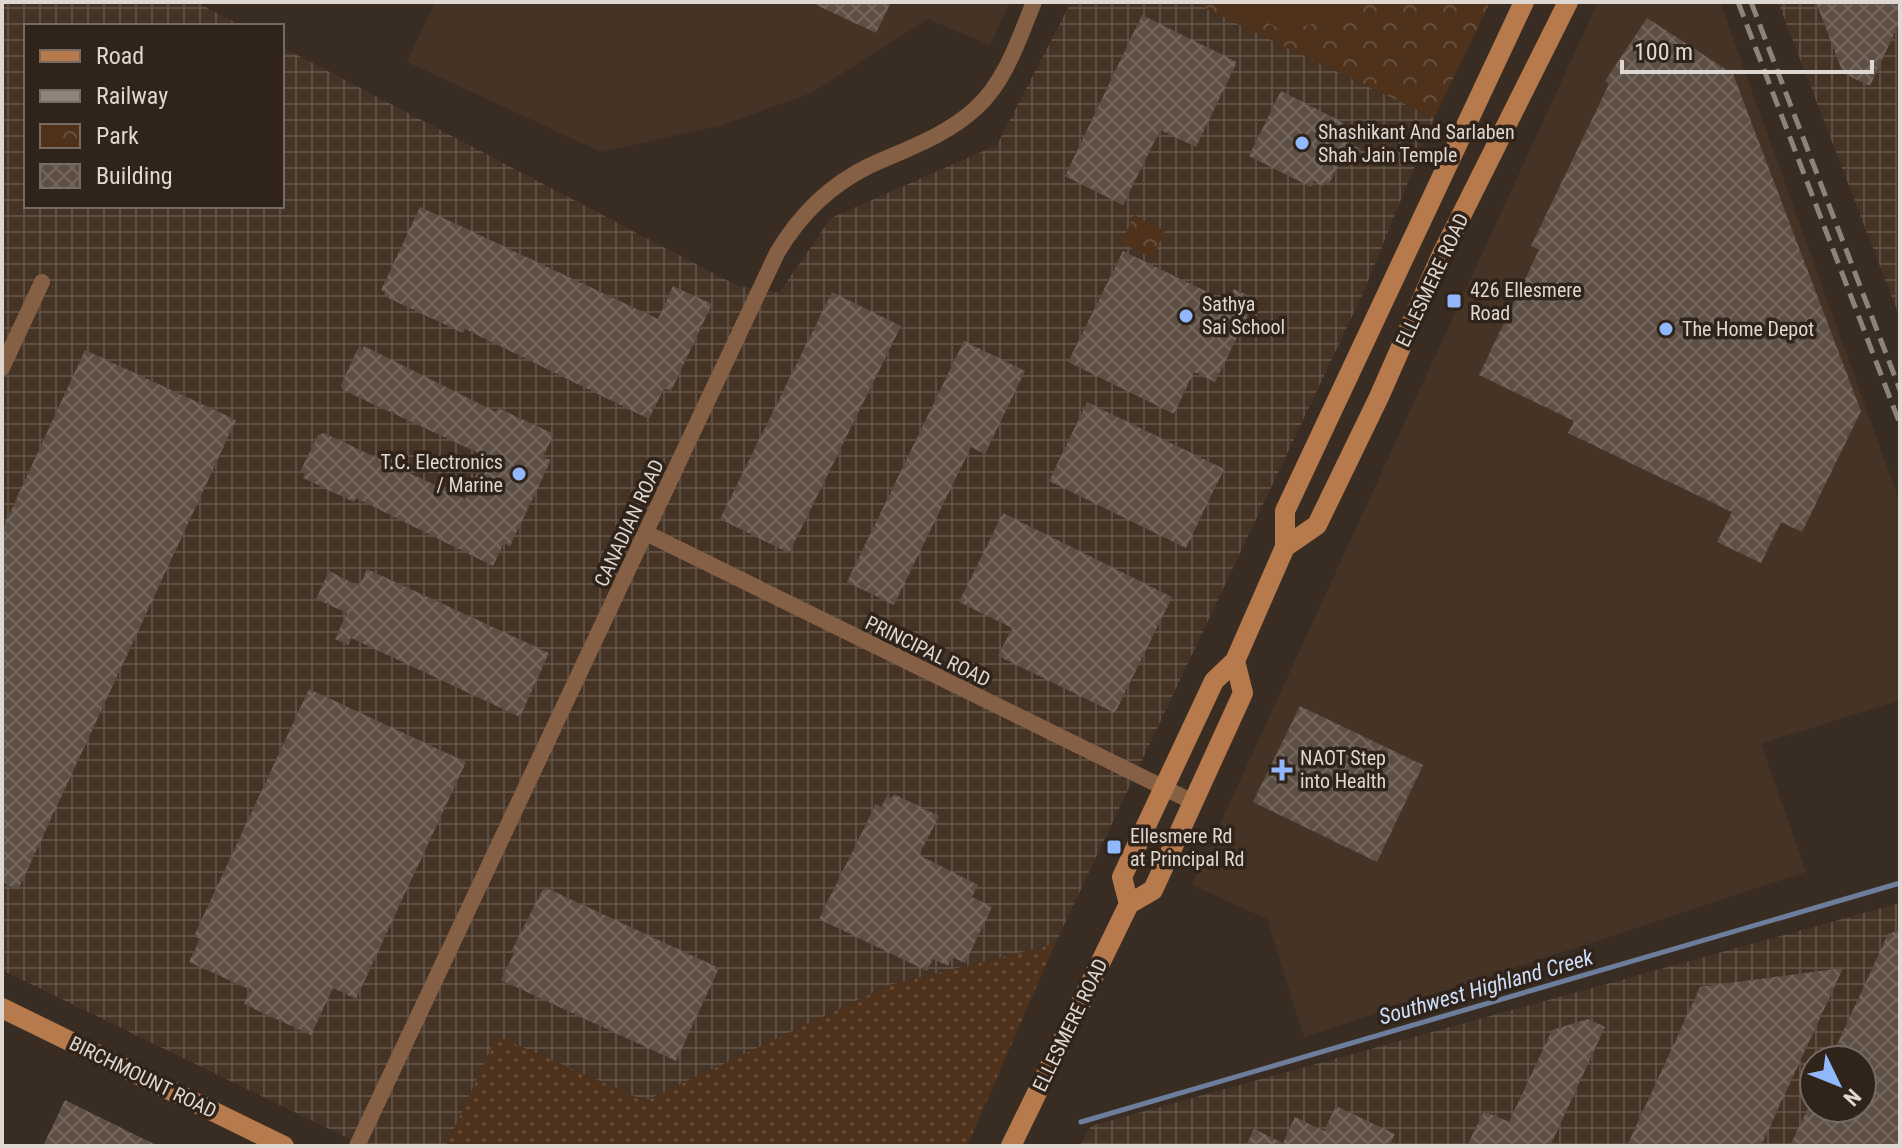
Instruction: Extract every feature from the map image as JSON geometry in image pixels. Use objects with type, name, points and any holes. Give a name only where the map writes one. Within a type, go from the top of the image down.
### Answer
[{"type":"main road","name":"ELLESMERE ROAD","points":[[1129,904],[1122,877],[1214,681],[1235,661],[1285,547],[1285,511],[1524,2]]},
{"type":"main road","name":"ELLESMERE ROAD","points":[[1285,547],[1317,525],[1379,397],[1441,256],[1568,2]]},
{"type":"main road","points":[[1413,242],[1441,256]]},
{"type":"main road","name":"ELLESMERE ROAD","points":[[1011,1146],[1129,904],[1153,890],[1243,693],[1235,661]]},
{"type":"main road","name":"BIRCHMOUNT ROAD","points":[[2,1008],[284,1146]]},
{"type":"street","name":"CANADIAN ROAD","points":[[357,1146],[786,239],[807,211],[841,182],[957,125],[978,107],[996,85],[1034,2]]},
{"type":"street","points":[[2,368],[42,282]]},
{"type":"street","name":"PRINCIPAL ROAD","points":[[646,533],[1193,802]]},
{"type":"shaded area","points":[[2,2],[196,2],[238,24],[24,24],[24,208],[284,208],[284,48],[738,286],[779,293],[831,218],[997,145],[1071,2],[1192,2],[1434,118],[1364,291],[1055,944],[890,985],[645,1101],[497,1036],[446,1146],[364,1146],[2,970]]},
{"type":"shaded area","points":[[435,2],[1010,2],[990,45],[928,19],[811,93],[722,125],[601,152],[407,62]]},
{"type":"shaded area","points":[[1598,2],[1720,2],[1900,503],[1900,700],[1761,744],[1806,872],[1304,1037],[1267,919],[1192,885]]},
{"type":"shaded area","points":[[1778,2],[1900,2],[1900,318]]},
{"type":"shaded area","points":[[1900,903],[1900,1146],[1080,1146],[1091,1126]]},
{"type":"green space","points":[[1192,2],[1490,2],[1434,118]]},
{"type":"green space","points":[[1236,2],[1349,2],[1342,18],[1284,30],[1235,9]]},
{"type":"green space","points":[[1134,215],[1165,231],[1152,258],[1121,243]]},
{"type":"green space","points":[[1055,944],[967,1146],[446,1146],[497,1036],[645,1101],[890,985]]},
{"type":"building","points":[[810,2],[891,2],[876,33]]},
{"type":"building","points":[[1816,2],[1900,2],[1900,21],[1870,86],[1843,73]]},
{"type":"building","points":[[1142,15],[1237,62],[1196,147],[1160,130],[1123,205],[1065,176]]},
{"type":"building","name":"The Home Depot","points":[[1647,18],[1733,74],[1861,411],[1802,532],[1781,522],[1761,563],[1717,542],[1732,512],[1568,433],[1574,421],[1479,375],[1539,250],[1531,246],[1609,84],[1605,81]]},
{"type":"building","name":"Shashikant And Sarlaben Shah Jain Temple","points":[[1281,91],[1344,123],[1336,137],[1361,149],[1352,167],[1340,161],[1329,184],[1325,182],[1323,186],[1314,181],[1311,187],[1249,156]]},
{"type":"building","points":[[420,207],[658,319],[673,286],[712,304],[671,391],[664,388],[649,419],[465,329],[463,333],[384,296],[385,292],[381,290]]},
{"type":"building","points":[[1123,251],[1228,302],[1234,289],[1256,299],[1215,382],[1194,372],[1174,414],[1068,362]]},
{"type":"building","points":[[832,292],[901,326],[789,553],[720,519]]},
{"type":"building","points":[[964,341],[1025,371],[985,454],[971,447],[894,605],[847,582]]},
{"type":"building","points":[[364,346],[496,412],[498,408],[554,434],[543,457],[551,460],[510,546],[504,543],[493,566],[356,498],[354,502],[303,478],[305,474],[300,472],[318,435],[324,433],[465,499],[485,456],[343,390],[341,385],[358,348],[362,350]]},
{"type":"building","points":[[85,350],[236,420],[18,890],[2,882],[2,530]]},
{"type":"building","points":[[1087,402],[1224,469],[1186,548],[1049,481]]},
{"type":"building","points":[[1003,513],[1172,597],[1115,713],[998,656],[1012,628],[959,602]]},
{"type":"building","points":[[367,569],[549,653],[520,717],[351,638],[348,645],[335,639],[347,613],[316,599],[329,571],[359,586]]},
{"type":"building","points":[[309,689],[466,762],[356,999],[333,988],[311,1035],[244,1004],[251,990],[189,962],[200,939],[194,936]]},
{"type":"building","points":[[1300,706],[1423,765],[1377,862],[1253,802]]},
{"type":"building","points":[[894,794],[939,816],[919,855],[978,885],[972,897],[992,907],[965,963],[952,957],[948,966],[933,959],[927,971],[819,919],[876,804],[881,807],[887,796],[892,798]]},
{"type":"building","points":[[544,887],[719,968],[676,1061],[501,980],[514,953],[511,952]]},
{"type":"building","points":[[1900,930],[1900,1146],[1790,1146],[1800,1124],[1878,1124],[1878,1044],[1837,1044],[1888,934]]},
{"type":"building","points":[[1843,968],[1808,1044],[1798,1044],[1798,1066],[1761,1146],[1627,1146],[1700,987]]},
{"type":"building","points":[[1588,1019],[1605,1027],[1550,1146],[1467,1146],[1484,1111],[1509,1122],[1552,1030]]},
{"type":"building","points":[[65,1100],[158,1146],[43,1146]]},
{"type":"building","points":[[1336,1106],[1395,1134],[1389,1146],[1246,1146],[1254,1129],[1283,1143],[1295,1117],[1324,1131]]},
{"type":"waterway","name":"Southwest Highland Creek","points":[[1081,1122],[1900,883]]},
{"type":"railway","points":[[1738,2],[1900,424]]},
{"type":"railway","points":[[1751,2],[1900,390]]},
{"type":"place","name":"Shashikant And Sarlaben Shah Jain Temple","points":[[1302,143]]},
{"type":"place","name":"426 Ellesmere Road","points":[[1454,301]]},
{"type":"place","name":"Sathya Sai School","points":[[1186,316]]},
{"type":"place","name":"The Home Depot","points":[[1666,329]]},
{"type":"place","name":"T.C. Electronics / Marine","points":[[519,474]]},
{"type":"place","name":"NAOT Step into Health","points":[[1282,770]]},
{"type":"place","name":"Ellesmere Rd at Principal Rd","points":[[1114,847]]}]
